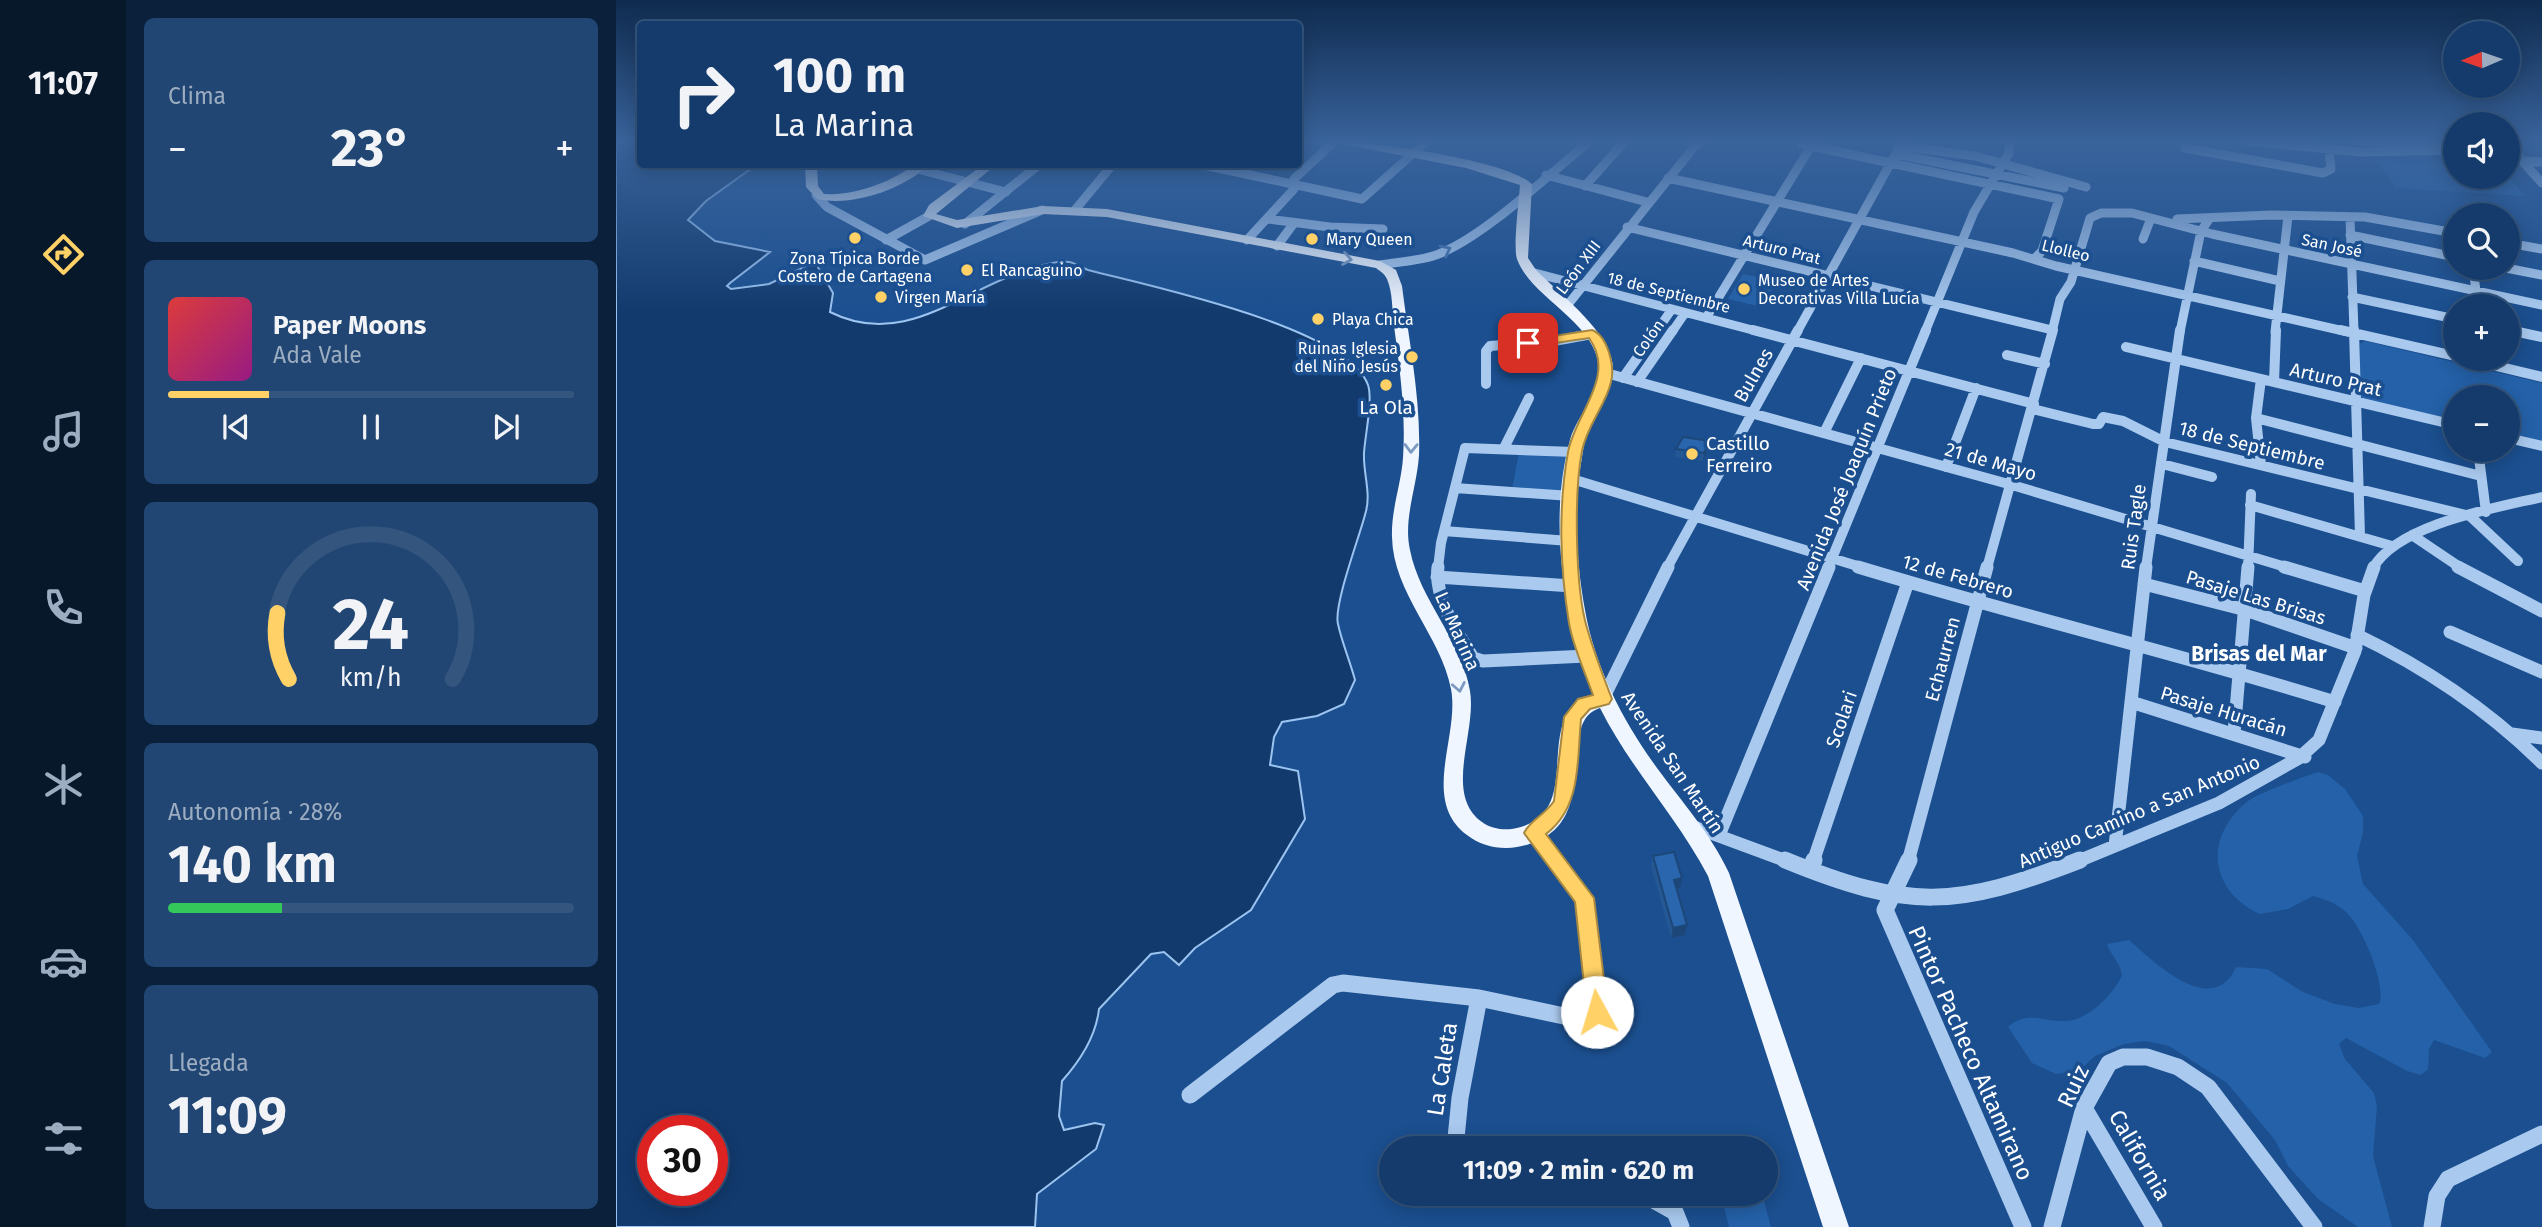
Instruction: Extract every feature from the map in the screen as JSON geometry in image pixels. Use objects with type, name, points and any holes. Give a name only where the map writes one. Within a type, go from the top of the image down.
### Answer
[{"type":"main road","points":[[948,198],[931,212],[939,221],[965,224],[1043,210],[1075,210],[1138,217],[1380,265]]},
{"type":"main road","points":[[1526,198],[1521,254],[1531,271],[1592,334],[1602,351],[1606,373]]},
{"type":"main road","name":"La Marina","points":[[1380,265],[1395,281],[1410,415],[1411,453],[1401,536],[1402,553],[1456,670],[1462,694],[1454,803],[1462,818],[1484,834],[1513,838],[1534,833]]},
{"type":"main road","name":"Avenida San Martín","points":[[1606,373],[1602,389],[1583,424],[1575,453],[1572,479],[1569,541],[1572,586],[1586,656],[1603,699],[1647,770],[1709,856],[1729,901],[1836,1227]]},
{"type":"main road","points":[[1534,833],[1555,817],[1563,803],[1573,717],[1584,704],[1603,699]]},
{"type":"street","points":[[819,198],[827,207],[925,260],[1043,210]]},
{"type":"street","points":[[965,224],[998,198]]},
{"type":"street","points":[[1075,210],[1085,198]]},
{"type":"street","points":[[1247,240],[1284,198]]},
{"type":"street","points":[[1380,265],[1442,253],[1479,231],[1521,198]]},
{"type":"street","points":[[1633,198],[1647,202]]},
{"type":"street","name":"León XIII","points":[[1566,307],[1650,198]]},
{"type":"street","name":"Llolleo","points":[[1763,198],[2035,258],[2074,270],[2186,293],[2443,353]]},
{"type":"street","points":[[1706,318],[1782,198]]},
{"type":"street","name":"Bulnes","points":[[1603,699],[1620,659],[1694,517],[1872,198]]},
{"type":"street","name":"Avenida José Joaquín Prieto","points":[[1720,833],[1962,243],[1983,198]]},
{"type":"street","points":[[2035,258],[2042,251],[2059,199],[2056,198]]},
{"type":"street","points":[[886,240],[931,212]]},
{"type":"street","name":"San José","points":[[2118,212],[2165,220],[2201,231],[2542,305]]},
{"type":"street","name":"Echaurren","points":[[1890,895],[1906,872],[1977,603],[2034,406],[2060,299],[2074,270],[2090,218],[2101,213],[2118,212]]},
{"type":"street","points":[[2274,382],[2281,249],[2288,216]]},
{"type":"street","points":[[2350,217],[2360,536]]},
{"type":"street","points":[[2165,220],[2350,217],[2443,231]]},
{"type":"street","points":[[2143,239],[2151,218]]},
{"type":"street","name":"Ruis Tagle","points":[[2115,846],[2136,645],[2175,359],[2186,293],[2201,231],[2210,218]]},
{"type":"street","points":[[1268,219],[1383,229]]},
{"type":"street","points":[[1277,246],[1294,223]]},
{"type":"street","name":"Arturo Prat","points":[[1627,228],[2052,330]]},
{"type":"street","points":[[2350,235],[2443,254]]},
{"type":"street","points":[[2520,245],[2542,249]]},
{"type":"street","points":[[2194,261],[2280,281]]},
{"type":"street","name":"18 de Septiembre","points":[[1531,271],[1976,388],[2093,424],[2100,423],[2103,417],[2116,419],[2165,442],[2470,516]]},
{"type":"street","points":[[2520,271],[2542,275]]},
{"type":"street","points":[[2475,280],[2476,294]]},
{"type":"street","points":[[2352,297],[2443,316]]},
{"type":"street","name":"Colón","points":[[1623,378],[1672,309]]},
{"type":"street","name":"Colón","points":[[1637,382],[1685,313]]},
{"type":"street","points":[[2520,332],[2542,337]]},
{"type":"street","points":[[1486,384],[1486,351],[1490,346],[1554,341],[1592,334]]},
{"type":"street","name":"Arturo Prat","points":[[2126,347],[2443,422]]},
{"type":"street","points":[[2007,355],[2045,365]]},
{"type":"street","points":[[1824,433],[1861,358]]},
{"type":"street","points":[[2520,371],[2542,377]]},
{"type":"street","name":"21 de Mayo","points":[[1606,373],[2012,485],[2365,591]]},
{"type":"street","points":[[2261,379],[2256,418],[2261,465]]},
{"type":"street","points":[[1946,467],[1976,388]]},
{"type":"street","points":[[1504,448],[1529,398]]},
{"type":"street","points":[[2256,418],[2481,476]]},
{"type":"street","points":[[2520,441],[2542,446]]},
{"type":"street","points":[[1575,453],[1465,448],[1444,531],[1437,577],[1452,625],[1464,648],[1476,660],[1586,656]]},
{"type":"street","points":[[2479,462],[2486,512]]},
{"type":"street","points":[[2162,464],[2212,477]]},
{"type":"street","name":"12 de Febrero","points":[[1572,479],[1977,603],[2238,672],[2335,702]]},
{"type":"street","points":[[1455,488],[1571,496]]},
{"type":"street","name":"Antiguo Camino a San Antonio","points":[[1689,825],[1720,833],[1890,895],[1925,900],[1971,895],[2015,884],[2115,846],[2270,778],[2305,757],[2319,740],[2335,702],[2356,642],[2365,591],[2377,561],[2392,546],[2412,536],[2470,516],[2542,497]]},
{"type":"street","points":[[2234,734],[2246,610],[2250,499],[2392,546]]},
{"type":"street","points":[[2470,516],[2518,561]]},
{"type":"street","points":[[1444,531],[1569,541]]},
{"type":"street","points":[[2412,536],[2455,565],[2542,611]]},
{"type":"street","points":[[1437,577],[1572,586]]},
{"type":"street","name":"Scolari","points":[[1811,868],[1908,582]]},
{"type":"street","name":"Pasaje Las Brisas","points":[[2144,584],[2356,642],[2437,676],[2512,734],[2542,764]]},
{"type":"street","points":[[2450,632],[2542,672]]},
{"type":"street","name":"Pasaje Huracán","points":[[2131,702],[2305,757]]},
{"type":"street","points":[[2512,734],[2542,738]]},
{"type":"street","points":[[1190,1095],[1333,985],[1355,983],[1479,998],[1588,1024],[1597,1016],[1584,898],[1534,833]]},
{"type":"street","name":"Pintor Pacheco Altamirano","points":[[1890,895],[1885,910],[1889,925],[2023,1227]]},
{"type":"street","name":"La Caleta","points":[[1456,1136],[1460,1098],[1479,998]]},
{"type":"street","name":"Ruiz","points":[[2052,1227],[2084,1108],[2109,1063],[2123,1057],[2147,1057],[2178,1067],[2208,1087],[2230,1114]]},
{"type":"street","name":"California","points":[[2084,1108],[2154,1227]]},
{"type":"street","points":[[2230,1114],[2314,1227]]},
{"type":"street","points":[[2432,1227],[2437,1196],[2448,1180],[2542,1134]]},
{"type":"street","points":[[1664,1206],[1675,1212],[1681,1227]]},
{"type":"shaded area","points":[[616,198],[710,198],[688,220],[715,241],[770,252],[727,286],[731,289],[769,284],[815,262],[833,293],[830,312],[857,322],[884,324],[909,320],[934,312],[1007,277],[1055,262],[1069,262],[1088,270],[1242,311],[1285,327],[1324,345],[1352,364],[1368,385],[1370,400],[1364,453],[1367,504],[1343,586],[1338,615],[1338,624],[1355,680],[1344,704],[1317,716],[1282,722],[1274,737],[1270,765],[1298,771],[1305,819],[1251,910],[1195,948],[1179,965],[1164,952],[1151,954],[1099,1009],[1086,1048],[1062,1081],[1059,1116],[1064,1130],[1095,1123],[1104,1125],[1096,1149],[1037,1194],[1035,1227],[616,1227]]},
{"type":"shaded area","points":[[1743,274],[1776,281],[1762,307],[1728,299]]},
{"type":"shaded area","points":[[2365,341],[2443,360],[2443,371],[2491,371],[2542,383],[2542,442],[2520,437],[2520,385],[2443,385],[2443,418],[2365,400],[2359,395],[2360,344]]},
{"type":"shaded area","points":[[1519,452],[1567,454],[1561,493],[1512,489]]},
{"type":"shaded area","points":[[2318,772],[2328,775],[2345,789],[2363,816],[2363,833],[2357,856],[2363,884],[2413,940],[2492,1052],[2485,1058],[2434,1040],[2429,1049],[2428,1069],[2421,1075],[2407,1071],[2346,1038],[2339,1044],[2345,1059],[2374,1093],[2377,1106],[2373,1156],[2392,1227],[2358,1227],[2318,1199],[2288,1166],[2275,1140],[2227,1083],[2169,1046],[2145,1041],[2124,1044],[2095,1056],[2080,1070],[2056,1074],[2032,1063],[2008,1027],[2028,1018],[2074,1020],[2091,1011],[2107,998],[2122,975],[2107,944],[2129,940],[2167,972],[2198,987],[2213,988],[2225,982],[2236,967],[2267,969],[2303,992],[2335,1004],[2359,1008],[2379,1004],[2381,995],[2372,957],[2353,920],[2343,910],[2331,902],[2313,896],[2288,909],[2260,914],[2243,904],[2230,891],[2218,862],[2224,830],[2248,801],[2281,785]]},
{"type":"shaded area","points":[[1724,1206],[1765,1206],[1771,1227],[1729,1227]]},
{"type":"building","points":[[1683,437],[1710,441],[1704,453],[1676,449]]},
{"type":"building","points":[[1674,852],[1682,878],[1674,880],[1687,925],[1673,928],[1653,856]]},
{"type":"place","name":"Zona Típica Borde Costero de Cartagena","points":[[855,238]]},
{"type":"place","name":"Mary Queen","points":[[1312,239]]},
{"type":"place","name":"El Rancaguino","points":[[967,270]]},
{"type":"place","name":"Museo de Artes Decorativas Villa Lucía","points":[[1744,289]]},
{"type":"place","name":"Virgen María","points":[[881,297]]},
{"type":"place","name":"Playa Chica","points":[[1318,319]]},
{"type":"place","name":"Ruinas Iglesia del Niño Jesús","points":[[1412,357]]},
{"type":"place","name":"La Ola","points":[[1386,385]]},
{"type":"place","name":"Castillo Ferreiro","points":[[1692,454]]},
{"type":"district","name":"Brisas del Mar","points":[[2259,654]]},
{"type":"route","points":[[1528,343],[1592,334],[1599,342],[1606,373],[1605,383],[1578,438],[1573,465],[1569,541],[1578,625],[1586,656],[1603,699],[1590,701],[1575,712],[1571,722],[1563,803],[1555,817],[1534,833],[1584,898],[1597,1012]]}]
